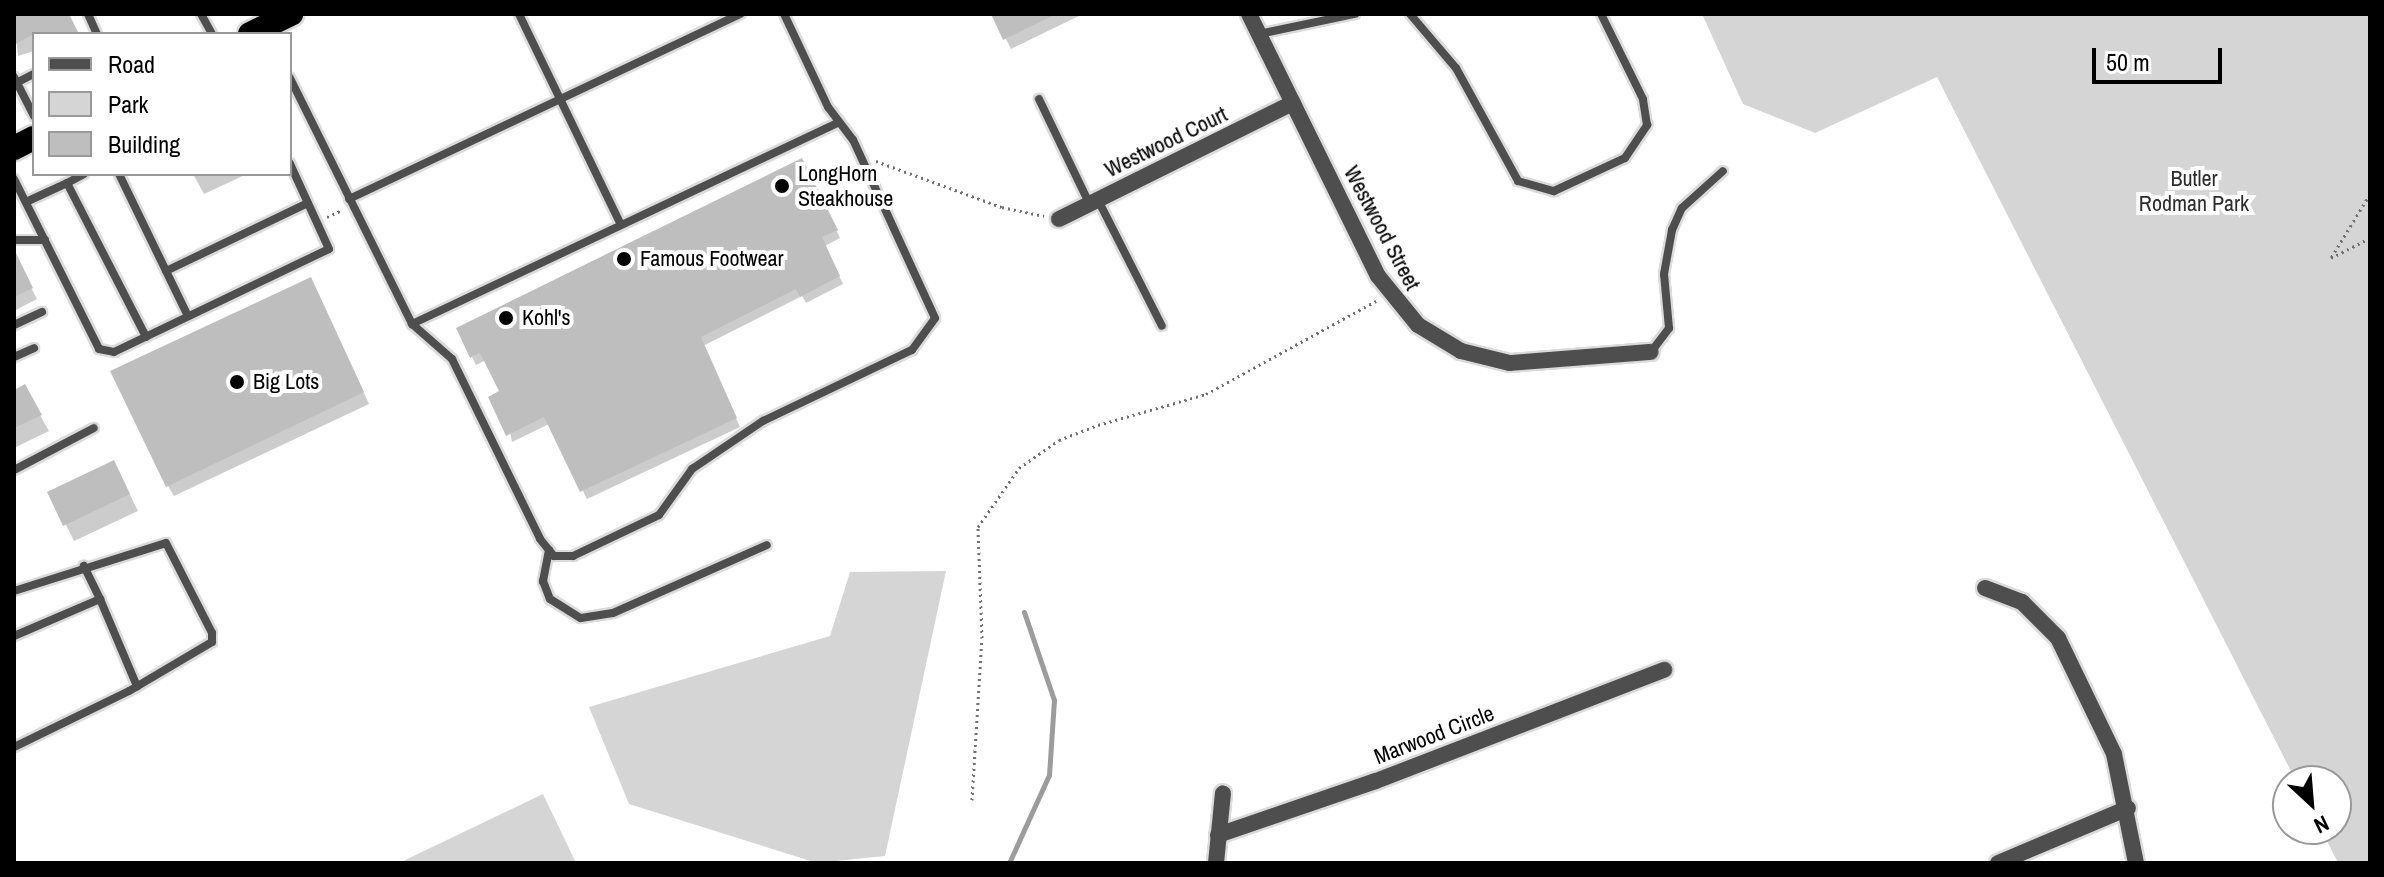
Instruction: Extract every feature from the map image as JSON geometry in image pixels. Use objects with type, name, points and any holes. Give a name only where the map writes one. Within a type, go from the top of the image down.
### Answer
[{"type":"highway","points":[[262,31],[291,14]]},
{"type":"highway","points":[[14,148],[32,139]]},
{"type":"street","name":"Westwood Street","points":[[1249,14],[1389,293],[1438,340],[1485,359],[1535,364],[1651,352]]},
{"type":"street","name":"Westwood Court","points":[[1059,219],[1293,103]]},
{"type":"street","points":[[1985,588],[2033,609],[2058,638],[2104,730],[2128,808],[2136,863]]},
{"type":"street","name":"Marwood Circle","points":[[1218,835],[1376,781],[1664,670]]},
{"type":"street","points":[[1216,863],[1223,793]]},
{"type":"street","points":[[1998,863],[2128,808]]},
{"type":"lane","points":[[201,14],[211,32]]},
{"type":"lane","points":[[519,14],[621,225]]},
{"type":"lane","points":[[350,202],[740,14]]},
{"type":"lane","points":[[292,82],[412,324],[452,359],[549,550],[554,556],[573,556],[659,515],[692,469],[763,421],[912,350],[935,318],[860,155],[839,122],[784,14]]},
{"type":"lane","points":[[1259,34],[1355,14]]},
{"type":"lane","points":[[1410,14],[1456,68],[1518,181],[1554,191],[1625,158],[1647,125],[1643,99],[1601,14]]},
{"type":"lane","points":[[15,81],[32,112]]},
{"type":"lane","points":[[1039,99],[1162,326]]},
{"type":"lane","points":[[412,324],[839,122]]},
{"type":"lane","points":[[14,179],[99,349],[114,352],[329,249],[292,168]]},
{"type":"lane","points":[[1651,352],[1669,328],[1664,274],[1672,230],[1682,208],[1723,171]]},
{"type":"lane","points":[[26,202],[80,176]]},
{"type":"lane","points":[[120,176],[188,316]]},
{"type":"lane","points":[[67,183],[146,337]]},
{"type":"lane","points":[[166,271],[308,203]]},
{"type":"lane","points":[[14,240],[45,240]]},
{"type":"lane","points":[[14,325],[42,312]]},
{"type":"lane","points":[[14,357],[34,348]]},
{"type":"lane","points":[[14,470],[94,428]]},
{"type":"lane","points":[[14,591],[84,566],[166,543],[212,633],[212,642],[137,686],[14,747]]},
{"type":"lane","points":[[549,550],[543,581],[550,599],[581,618],[613,613],[767,545]]},
{"type":"lane","points":[[84,566],[137,686]]},
{"type":"lane","points":[[14,636],[100,599]]},
{"type":"path","points":[[860,155],[1002,207],[1059,219]]},
{"type":"path","points":[[2370,194],[2331,258],[2370,238]]},
{"type":"path","points":[[317,222],[350,202]]},
{"type":"path","points":[[972,800],[982,638],[978,527],[1019,468],[1059,440],[1098,425],[1206,394],[1389,293]]},
{"type":"green space","name":"Butler Rodman Park","points":[[1702,14],[2370,14],[2370,863],[2338,863],[2329,845],[2352,845],[2352,765],[2288,765],[1937,77],[1815,133],[1743,104]]},
{"type":"green space","points":[[946,571],[885,856],[817,863],[629,804],[589,707],[830,636],[850,572]]},
{"type":"green space","points":[[543,794],[576,863],[399,863]]},
{"type":"building","points":[[14,14],[69,14],[78,32],[32,32],[32,35],[14,45]]},
{"type":"building","points":[[991,14],[1056,14],[1003,40]]},
{"type":"building","points":[[802,158],[838,230],[822,237],[840,276],[800,297],[796,289],[701,337],[737,418],[580,492],[544,417],[506,436],[488,397],[499,391],[480,353],[470,358],[456,328]]},
{"type":"building","points":[[14,249],[33,288],[14,297]]},
{"type":"building","name":"Big Lots","points":[[311,277],[364,392],[166,487],[110,371]]},
{"type":"building","points":[[25,384],[42,415],[14,428],[14,390]]},
{"type":"building","points":[[114,460],[130,494],[63,526],[47,492]]},
{"type":"waterway","points":[[1009,863],[1049,775],[1054,700],[1024,612]]},
{"type":"place","name":"LongHorn Steakhouse","points":[[782,186]]},
{"type":"place","name":"Famous Footwear","points":[[624,259]]},
{"type":"place","name":"Kohl's","points":[[506,318]]},
{"type":"place","name":"Big Lots","points":[[237,382]]}]
